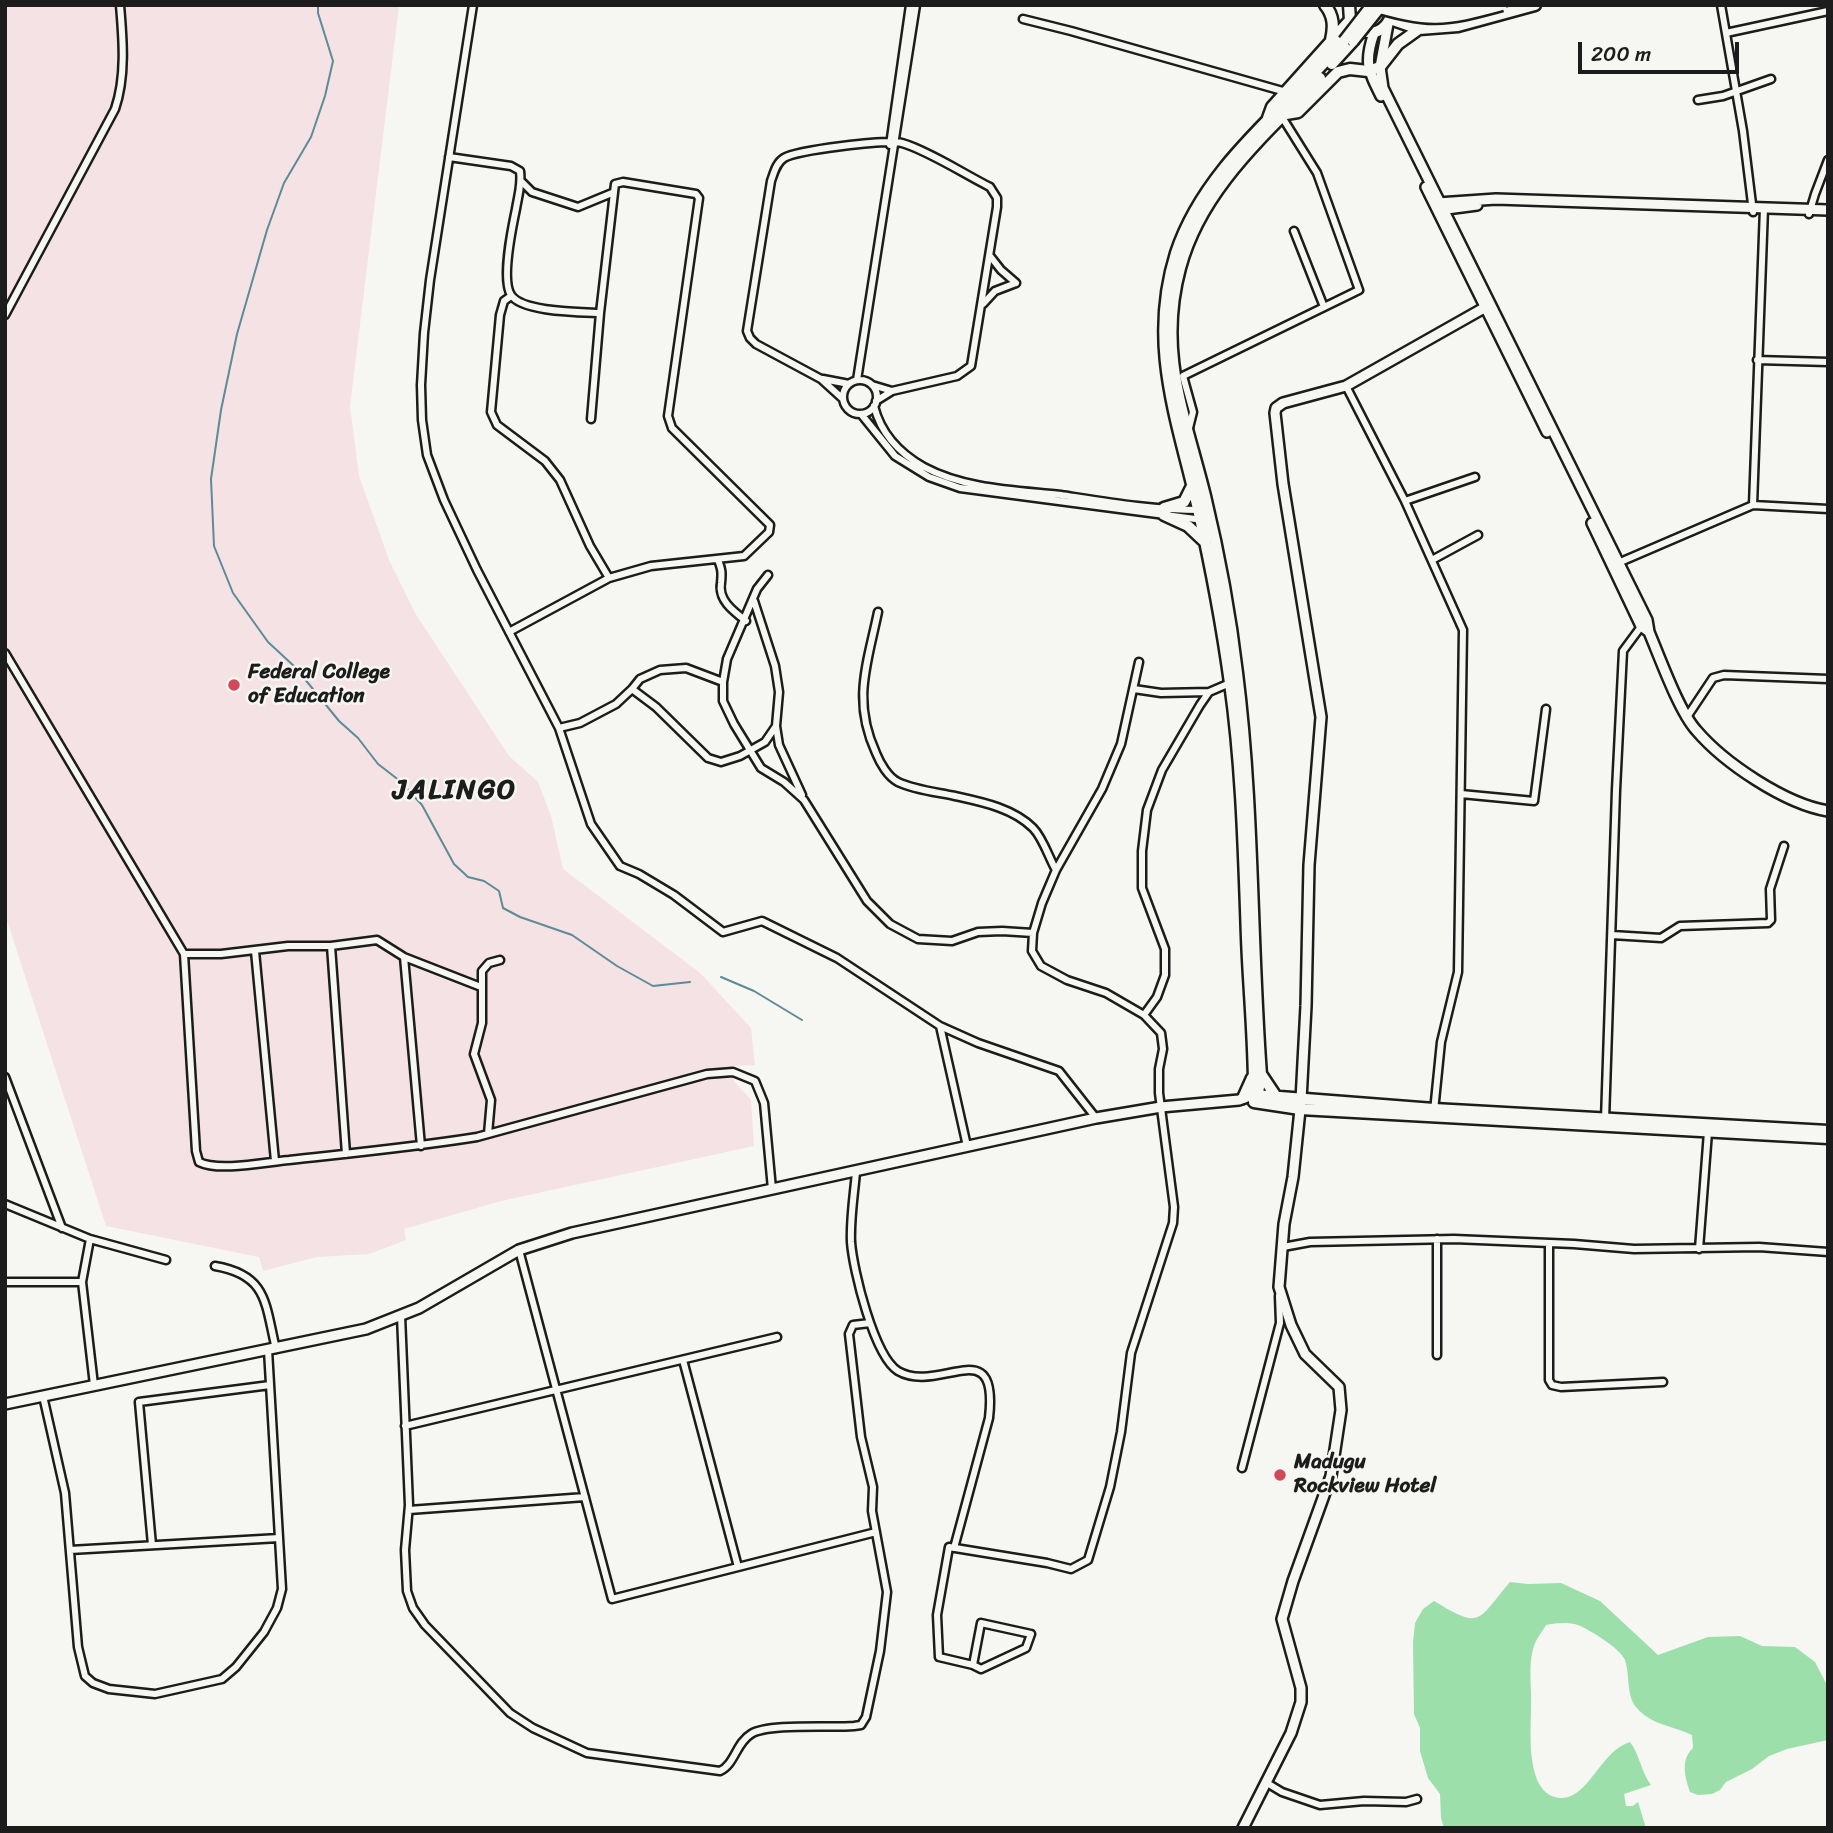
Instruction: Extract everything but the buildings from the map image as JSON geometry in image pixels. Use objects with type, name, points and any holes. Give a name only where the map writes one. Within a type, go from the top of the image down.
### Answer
[{"type":"main road","points":[[1325,5],[1331,13],[1334,30],[1330,43]]},
{"type":"main road","points":[[1251,1099],[1257,1074],[1245,751],[1227,599],[1204,515],[1174,380],[1171,348],[1174,301],[1180,268],[1190,237],[1209,201],[1235,167],[1284,116],[1349,41],[1371,5],[1406,16],[1439,19],[1461,17],[1502,5]]},
{"type":"main road","points":[[1277,1098],[1257,1074],[1242,819],[1230,683],[1205,542],[1204,515],[1172,407],[1165,366],[1164,330],[1168,289],[1176,254],[1188,225],[1202,197],[1225,167],[1266,122],[1388,6],[1419,5]]},
{"type":"main road","points":[[1388,6],[1452,11],[1478,5]]},
{"type":"main road","points":[[1535,5],[1458,26],[1419,29],[1389,22],[1374,33],[1368,50],[1368,71],[1439,206],[1618,563],[1687,717],[1717,752],[1768,789],[1828,811]]},
{"type":"main road","points":[[1346,6],[1350,20],[1359,30],[1374,33]]},
{"type":"main road","points":[[1388,6],[1389,22],[1380,67],[1383,88],[1484,308],[1646,626]]},
{"type":"main road","points":[[1266,122],[1272,107],[1350,20]]},
{"type":"main road","points":[[1284,116],[1298,111],[1338,72],[1350,69],[1368,71],[1380,67],[1398,44],[1419,29]]},
{"type":"main road","points":[[1439,206],[1496,199],[1828,213]]},
{"type":"main road","points":[[1243,1828],[1296,1721],[1302,1696],[1284,1632],[1284,1608],[1329,1484],[1341,1410],[1339,1387],[1305,1354],[1295,1335],[1279,1287],[1300,1105],[1306,1006],[1309,865],[1321,717],[1283,484],[1275,414],[1276,408],[1283,403],[1346,386],[1484,308]]},
{"type":"main road","points":[[1164,512],[1184,502],[1193,485]]},
{"type":"main road","points":[[1164,512],[1188,526],[1205,542]]},
{"type":"main road","points":[[5,1404],[348,1333],[401,1316],[428,1303],[519,1250],[572,1233],[1096,1118],[1160,1107],[1251,1099],[1277,1098],[1300,1105]]},
{"type":"main road","points":[[1251,1099],[1300,1105],[1434,1113],[1828,1131]]},
{"type":"main road","points":[[1605,1121],[1707,1132],[1828,1138]]},
{"type":"street","points":[[5,315],[115,110],[122,90],[123,41],[120,5]]},
{"type":"street","points":[[473,5],[424,333],[421,384],[427,455],[444,500],[559,729],[591,824],[620,866],[674,895],[723,932],[762,921],[787,932],[836,958],[940,1026],[978,1043],[1059,1071],[1096,1118]]},
{"type":"street","points":[[857,380],[910,5]]},
{"type":"street","points":[[892,142],[916,5]]},
{"type":"street","points":[[1721,5],[1753,210]]},
{"type":"street","points":[[1726,33],[1828,11]]},
{"type":"street","points":[[1023,19],[1286,92]]},
{"type":"street","points":[[1698,100],[1771,79]]},
{"type":"street","points":[[1187,433],[1194,412],[1183,376],[1359,290],[1317,173],[1284,116]]},
{"type":"street","points":[[862,414],[892,391],[957,376],[968,370],[974,361],[997,208],[994,192],[990,187],[914,148],[892,142],[867,143],[791,155],[778,165],[771,181],[747,331],[750,338],[756,344],[821,379],[843,399],[849,410],[862,414],[895,456],[946,484],[974,491],[1204,515]]},
{"type":"street","points":[[449,157],[512,166],[520,172],[522,182],[506,282],[511,296],[522,304],[548,309],[600,313]]},
{"type":"street","points":[[1810,212],[1828,160]]},
{"type":"street","points":[[522,182],[532,192],[578,207],[612,193]]},
{"type":"street","points":[[509,632],[609,578],[651,566],[744,556],[769,532],[770,525],[672,428],[667,416],[699,198],[696,194],[623,182],[615,184],[591,419]]},
{"type":"street","points":[[1753,505],[1764,210]]},
{"type":"street","points":[[1294,231],[1324,307]]},
{"type":"street","points":[[982,305],[995,291],[1016,283],[990,256]]},
{"type":"street","points":[[511,296],[504,301],[500,316],[491,412],[497,425],[545,461],[560,480],[590,546],[609,578]]},
{"type":"street","points":[[1758,359],[1828,362]]},
{"type":"street","points":[[821,379],[849,384]]},
{"type":"street","points":[[843,399],[844,390],[857,380],[892,391]]},
{"type":"street","points":[[872,385],[877,396],[875,404],[882,429],[902,451],[923,466],[948,477],[975,484],[1164,512]]},
{"type":"street","points":[[1346,386],[1405,500],[1463,630],[1458,972],[1441,1042],[1434,1113]]},
{"type":"street","points":[[1405,500],[1475,477]]},
{"type":"street","points":[[1618,563],[1753,505],[1828,509]]},
{"type":"street","points":[[1432,561],[1478,535]]},
{"type":"street","points":[[718,560],[723,572],[720,585],[722,598],[746,621]]},
{"type":"street","points":[[768,575],[757,589],[746,621],[727,659],[723,701],[761,768],[784,782],[804,800]]},
{"type":"street","points":[[754,601],[775,667],[779,692],[776,726],[779,745],[804,800],[867,901],[890,924],[918,939],[952,941],[978,932],[1034,933]]},
{"type":"street","points":[[878,612],[865,677],[862,708],[866,731],[881,764],[895,781],[917,789],[978,801],[1010,813],[1034,829],[1056,870]]},
{"type":"street","points":[[1605,1121],[1623,651],[1646,626]]},
{"type":"street","points":[[5,653],[184,954],[195,1152],[198,1162],[207,1166],[421,1146],[488,1133],[707,1074],[733,1072],[755,1081],[764,1103],[772,1189]]},
{"type":"street","points":[[973,1665],[981,1623],[1031,1634],[1026,1648],[981,1669],[939,1657],[937,1615],[949,1547],[1071,1569],[1088,1560],[1110,1488],[1121,1432],[1130,1353],[1173,1223],[1174,1207],[1160,1107],[1159,1069],[1163,1049],[1161,1032],[1144,1015],[1106,993],[1041,966],[1032,951],[1042,903],[1056,870],[1102,789],[1121,744],[1139,662]]},
{"type":"street","points":[[559,729],[580,723],[616,704],[640,678],[660,670],[685,668],[723,682]]},
{"type":"street","points":[[1687,717],[1713,678],[1724,675],[1828,679]]},
{"type":"street","points":[[1134,689],[1161,693],[1209,692],[1230,683]]},
{"type":"street","points":[[632,689],[708,758],[721,762],[765,743],[776,726]]},
{"type":"street","points":[[1144,1015],[1157,996],[1165,975],[1165,949],[1142,888],[1142,851],[1147,810],[1172,750],[1209,692]]},
{"type":"street","points":[[1461,794],[1534,801],[1546,709]]},
{"type":"street","points":[[1612,934],[1661,938],[1679,926],[1768,923],[1771,920],[1770,889],[1784,846]]},
{"type":"street","points":[[184,954],[221,954],[377,940],[404,957],[481,987]]},
{"type":"street","points":[[331,946],[346,1154]]},
{"type":"street","points":[[255,951],[275,1161]]},
{"type":"street","points":[[404,957],[421,1146]]},
{"type":"street","points":[[488,1133],[491,1100],[474,1054],[482,1023],[482,971],[489,963],[500,960]]},
{"type":"street","points":[[940,1026],[967,1146]]},
{"type":"street","points":[[5,1077],[62,1228]]},
{"type":"street","points":[[1699,1249],[1707,1132]]},
{"type":"street","points":[[856,1172],[851,1245],[870,1323],[883,1356],[896,1370],[914,1378],[971,1369],[984,1375],[989,1386],[989,1418],[954,1548]]},
{"type":"street","points":[[5,1204],[90,1239],[166,1260]]},
{"type":"street","points":[[90,1239],[82,1282],[94,1385]]},
{"type":"street","points":[[1437,1239],[1437,1355]]},
{"type":"street","points":[[1283,1247],[1322,1242],[1437,1239],[1518,1240],[1634,1249],[1759,1247],[1828,1252]]},
{"type":"street","points":[[1549,1243],[1549,1380],[1552,1385],[1561,1387],[1663,1382]]},
{"type":"street","points":[[519,1250],[612,1599],[876,1532]]},
{"type":"street","points":[[43,1396],[65,1493],[78,1647],[85,1676],[93,1683],[109,1689],[155,1694],[222,1679],[243,1659],[264,1632],[277,1608],[282,1589],[270,1385],[272,1350],[260,1288],[247,1276],[233,1269],[215,1266]]},
{"type":"street","points":[[5,1282],[82,1282]]},
{"type":"street","points":[[1242,1468],[1280,1323],[1279,1287]]},
{"type":"street","points":[[401,1316],[409,1510],[404,1550],[405,1570],[407,1591],[425,1625],[510,1713],[533,1728],[587,1753],[712,1771],[727,1768],[744,1740],[758,1731],[775,1728],[854,1727],[860,1725],[866,1717],[886,1612],[887,1592],[872,1511],[873,1488],[861,1437],[849,1334],[853,1325],[870,1323]]},
{"type":"street","points":[[405,1426],[777,1337]]},
{"type":"street","points":[[683,1360],[737,1567]]},
{"type":"street","points":[[152,1545],[139,1402],[270,1385]]},
{"type":"street","points":[[409,1510],[585,1497]]},
{"type":"street","points":[[70,1550],[279,1538]]},
{"type":"street","points":[[1267,1783],[1282,1792],[1320,1805],[1364,1801],[1406,1802],[1417,1799]]},
{"type":"shaded area","name":"Federal College of Education","points":[[5,5],[399,5],[350,406],[359,476],[389,560],[415,613],[509,756],[538,782],[551,816],[563,869],[700,973],[751,1028],[755,1065],[733,1066],[734,1081],[751,1100],[754,1146],[501,1201],[404,1229],[406,1240],[369,1254],[317,1257],[263,1271],[259,1257],[106,1226],[5,914]]},
{"type":"green space","points":[[1510,1582],[1561,1583],[1600,1601],[1658,1655],[1708,1637],[1740,1636],[1762,1646],[1795,1647],[1815,1662],[1828,1687],[1828,1740],[1769,1756],[1752,1769],[1726,1782],[1720,1790],[1712,1794],[1698,1795],[1690,1792],[1685,1763],[1693,1748],[1692,1735],[1648,1718],[1636,1707],[1631,1697],[1625,1660],[1611,1645],[1578,1625],[1546,1625],[1534,1646],[1530,1671],[1531,1746],[1535,1775],[1549,1794],[1560,1798],[1570,1796],[1587,1783],[1611,1754],[1630,1742],[1651,1785],[1624,1794],[1626,1806],[1633,1806],[1638,1802],[1646,1828],[1444,1828],[1440,1794],[1428,1778],[1420,1751],[1420,1728],[1414,1714],[1415,1623],[1423,1609],[1434,1601],[1462,1616],[1478,1617]]},
{"type":"waterway","points":[[318,5],[333,61],[311,137],[284,183],[267,230],[237,334],[221,410],[211,479],[214,546],[233,593],[268,642],[295,667],[378,764],[400,781],[422,805],[454,864],[468,877],[484,881],[499,891],[503,908],[520,917],[572,935],[617,966],[653,986],[690,982]]},
{"type":"waterway","points":[[721,977],[754,991],[802,1020]]},
{"type":"place","name":"Federal College of Education","points":[[234,685]]},
{"type":"place","name":"Madugu Rockview Hotel","points":[[1280,1475]]},
{"type":"district","name":"JALINGO","points":[[455,791]]}]
